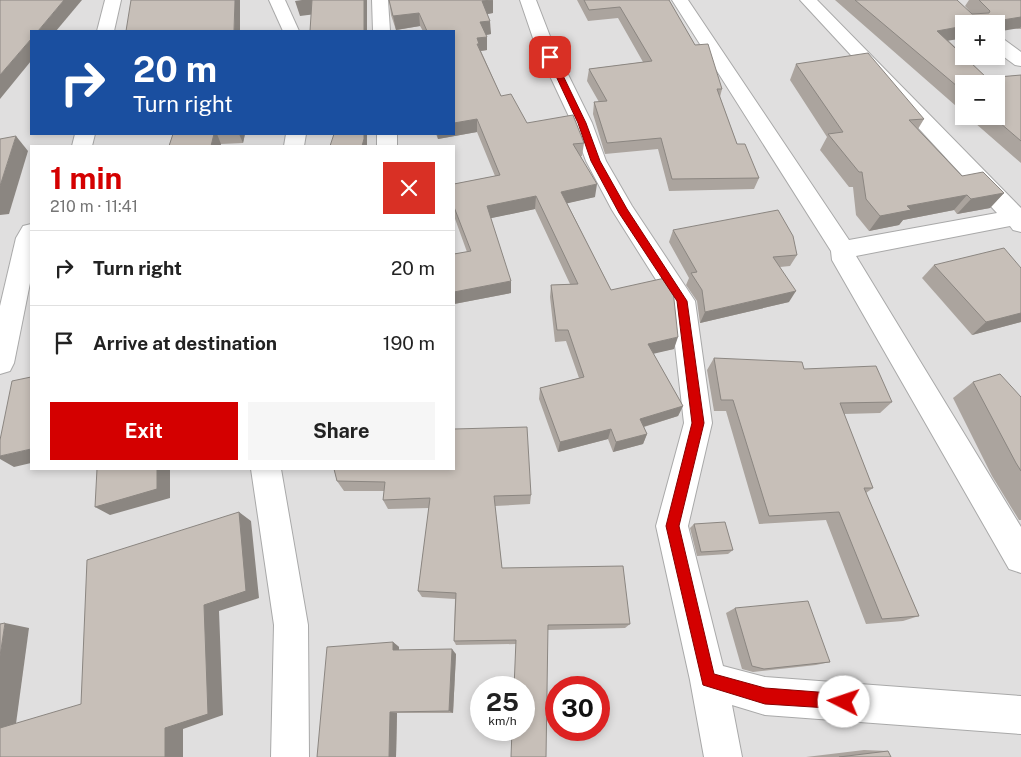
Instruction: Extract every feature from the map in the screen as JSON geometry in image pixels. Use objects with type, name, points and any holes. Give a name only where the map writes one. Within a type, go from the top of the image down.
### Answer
[{"type":"street","points":[[106,30],[113,0]]},
{"type":"street","points":[[277,0],[292,30]]},
{"type":"street","points":[[380,0],[382,30]]},
{"type":"street","points":[[528,0],[544,44],[582,123],[596,161],[623,210],[682,301],[698,423],[672,526],[708,680],[723,757]]},
{"type":"street","points":[[680,0],[843,250],[844,260],[1021,557]]},
{"type":"street","points":[[808,0],[1019,218]]},
{"type":"street","points":[[1005,49],[1021,61]]},
{"type":"street","points":[[843,250],[1019,218]]},
{"type":"street","points":[[0,363],[30,234]]},
{"type":"street","points":[[266,470],[291,625],[290,757]]},
{"type":"street","points":[[708,680],[765,696],[1021,714]]},
{"type":"shaded area","points":[[0,0],[1021,0],[1021,757],[0,757]]},
{"type":"building","points":[[0,0],[64,0],[39,30],[30,30],[30,40],[0,75]]},
{"type":"building","points":[[131,0],[235,0],[234,30],[126,30]]},
{"type":"building","points":[[312,0],[364,0],[364,30],[310,30]]},
{"type":"building","points":[[389,0],[492,0],[482,1],[490,21],[480,22],[487,37],[477,38],[479,44],[477,44],[501,96],[511,94],[527,123],[573,115],[584,143],[573,144],[597,184],[561,192],[611,290],[665,278],[673,290],[678,337],[648,344],[683,406],[640,419],[647,434],[616,442],[611,429],[560,442],[540,388],[584,377],[568,330],[557,330],[551,285],[578,284],[536,196],[487,206],[511,281],[455,292],[455,254],[471,251],[455,210],[455,184],[500,175],[477,119],[455,123],[455,30],[427,30],[419,13],[393,16]]},
{"type":"building","points":[[584,0],[669,0],[695,45],[708,44],[722,89],[717,89],[737,144],[745,144],[759,178],[672,179],[661,138],[607,143],[594,102],[607,101],[589,69],[652,61],[620,7],[589,10]]},
{"type":"building","points":[[855,0],[957,0],[972,14],[989,13],[990,11],[979,0],[1021,0],[1021,17],[1005,20],[1005,15],[955,15],[955,28],[937,31],[955,48],[955,65],[973,65],[984,75],[955,75],[955,84]]},
{"type":"building","points":[[868,53],[924,119],[909,120],[962,176],[983,172],[1004,193],[971,199],[967,195],[907,206],[911,210],[880,216],[866,199],[862,172],[859,172],[828,134],[843,132],[796,64]]},
{"type":"building","points":[[1021,75],[1021,141],[1002,125],[1005,125],[1005,76]]},
{"type":"building","points":[[173,135],[214,135],[211,145],[169,145]]},
{"type":"building","points":[[334,135],[364,135],[362,145],[330,145]]},
{"type":"building","points":[[16,136],[0,186],[0,139]]},
{"type":"building","points":[[778,210],[793,236],[797,255],[773,257],[796,291],[705,312],[702,290],[691,273],[697,272],[673,230]]},
{"type":"building","points":[[1004,248],[1021,268],[1021,313],[986,322],[934,265]]},
{"type":"building","points":[[714,358],[802,362],[804,369],[876,366],[892,402],[840,403],[873,488],[864,488],[919,616],[882,619],[839,512],[769,516],[733,400],[721,400]]},
{"type":"building","points":[[1000,374],[1021,397],[1021,471],[973,382]]},
{"type":"building","points":[[30,377],[30,449],[0,456],[0,440],[12,381]]},
{"type":"building","points":[[527,427],[531,495],[494,496],[502,568],[623,566],[630,624],[548,625],[547,676],[545,676],[546,757],[511,757],[512,741],[535,741],[535,676],[514,676],[516,640],[454,641],[456,593],[418,591],[430,498],[383,500],[385,482],[337,481],[334,470],[455,470],[455,429]]},
{"type":"building","points":[[97,470],[157,470],[157,489],[95,507]]},
{"type":"building","points":[[239,512],[246,591],[204,605],[208,714],[165,728],[165,757],[0,757],[0,728],[81,704],[87,560]]},
{"type":"building","points":[[725,522],[733,550],[701,552],[694,524]]},
{"type":"building","points":[[808,601],[830,662],[764,669],[752,666],[735,608]]},
{"type":"building","points":[[5,623],[0,656],[0,624]]},
{"type":"building","points":[[393,642],[393,650],[452,649],[449,711],[390,712],[389,757],[317,757],[327,647]]},
{"type":"building","points":[[888,751],[891,757],[839,757]]},
{"type":"route","points":[[550,57],[582,123],[596,161],[623,210],[682,301],[688,335],[698,423],[672,526],[708,680],[765,696],[844,702]]}]
